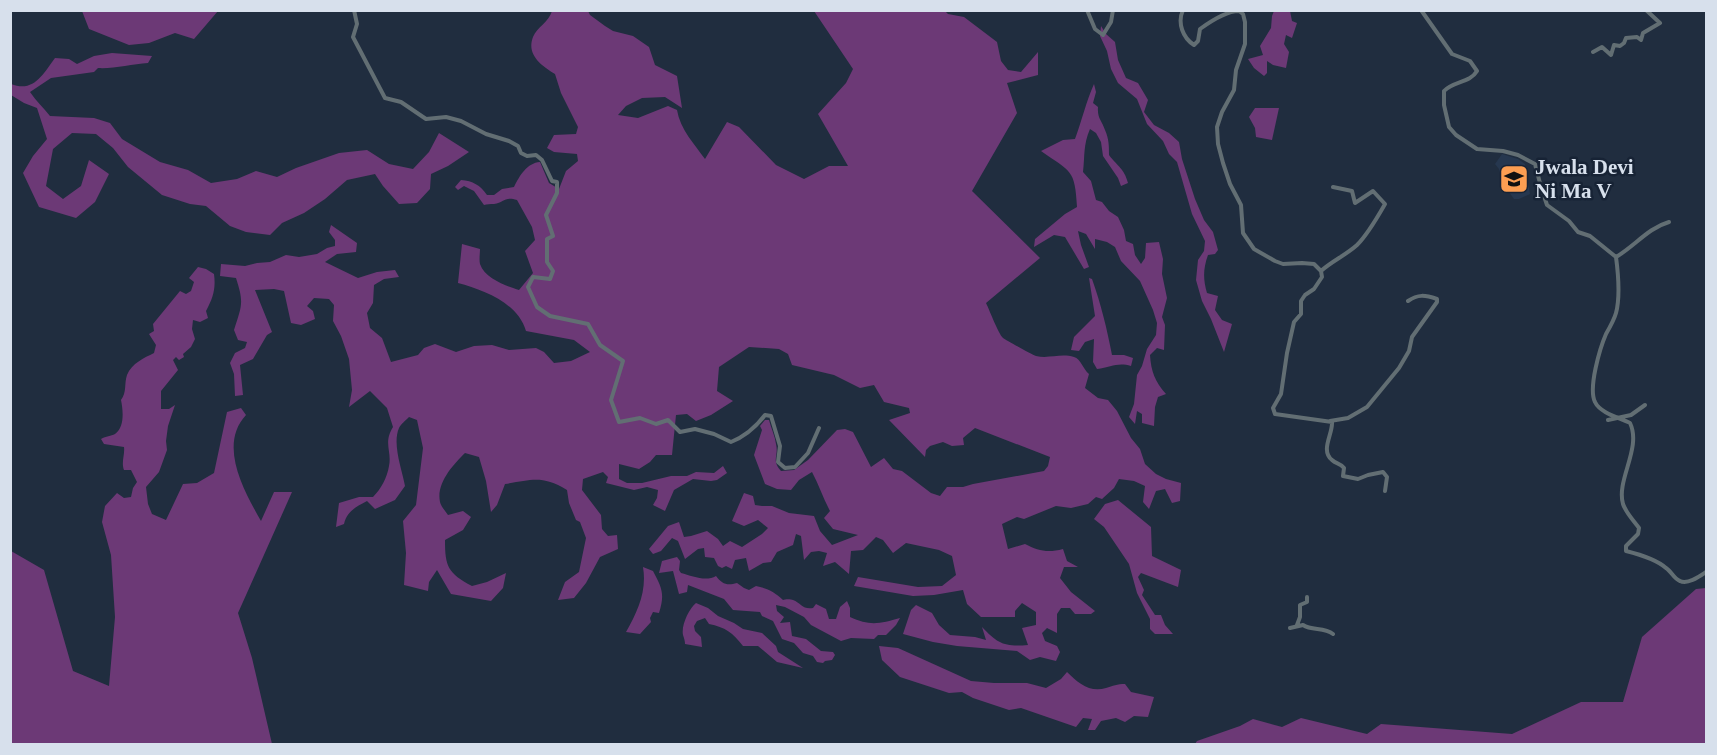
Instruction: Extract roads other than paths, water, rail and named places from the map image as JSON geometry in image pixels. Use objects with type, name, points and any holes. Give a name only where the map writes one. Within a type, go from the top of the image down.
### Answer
[{"type":"street","points":[[354,10],[357,24],[353,37],[384,98],[401,102],[426,118],[446,117],[509,141],[518,146],[521,153],[527,156],[536,155],[542,160],[552,181],[557,182],[557,193],[546,215],[553,236],[547,239],[547,261],[553,271],[550,279],[533,277],[528,287],[537,306],[550,316],[588,324],[600,345],[623,361],[610,400],[619,422],[640,418],[656,424],[668,420],[680,432],[695,429],[731,442],[756,427],[765,415],[771,416],[780,446],[777,462],[785,468],[795,467],[808,453],[819,428]]},
{"type":"street","points":[[1087,10],[1095,28],[1103,35],[1111,22],[1113,10]]},
{"type":"street","points":[[1183,10],[1180,16],[1182,30],[1188,41],[1194,45],[1198,41],[1200,29],[1206,24],[1233,11],[1239,11],[1243,15],[1246,32],[1245,44],[1236,70],[1234,90],[1222,112],[1217,128],[1223,163],[1230,184],[1241,205],[1244,233],[1254,249],[1275,261],[1283,264],[1314,264],[1321,271],[1322,277],[1314,289],[1300,301],[1300,314],[1294,322],[1281,394],[1273,408],[1275,414],[1330,421],[1348,418],[1367,406],[1399,368],[1409,351],[1412,337],[1437,299],[1422,295],[1408,301]]},
{"type":"street","points":[[1421,10],[1452,54],[1470,61],[1477,71],[1474,77],[1449,86],[1444,91],[1444,105],[1449,127],[1456,135],[1478,149],[1503,151],[1518,155],[1535,164],[1547,205],[1569,221],[1578,232],[1590,237],[1616,257]]},
{"type":"street","points":[[1593,52],[1602,47],[1611,55],[1614,45],[1620,46],[1626,38],[1637,37],[1641,40],[1643,33],[1660,23],[1646,10]]},
{"type":"street","points":[[1321,271],[1357,245],[1385,204],[1373,191],[1355,203],[1352,191],[1333,188]]},
{"type":"street","points":[[1616,257],[1649,231],[1669,222]]},
{"type":"street","points":[[1616,257],[1616,313],[1595,366],[1592,393],[1595,404],[1630,423],[1633,430],[1630,460],[1624,485],[1624,506],[1639,528],[1638,534],[1626,546],[1626,551],[1644,555],[1668,569],[1678,581],[1683,582],[1707,572]]},
{"type":"street","points":[[1608,420],[1631,415],[1646,405]]},
{"type":"street","points":[[1330,421],[1333,424],[1332,433],[1327,442],[1327,452],[1332,460],[1340,463],[1344,468],[1343,476],[1358,479],[1383,472],[1387,477],[1385,491]]},
{"type":"street","points":[[1297,625],[1300,617],[1300,604],[1307,602],[1307,597]]},
{"type":"street","points":[[1290,628],[1303,625],[1333,634]]},
{"type":"place","name":"Jwala Devi Ni Ma V","points":[[1514,179]]}]
